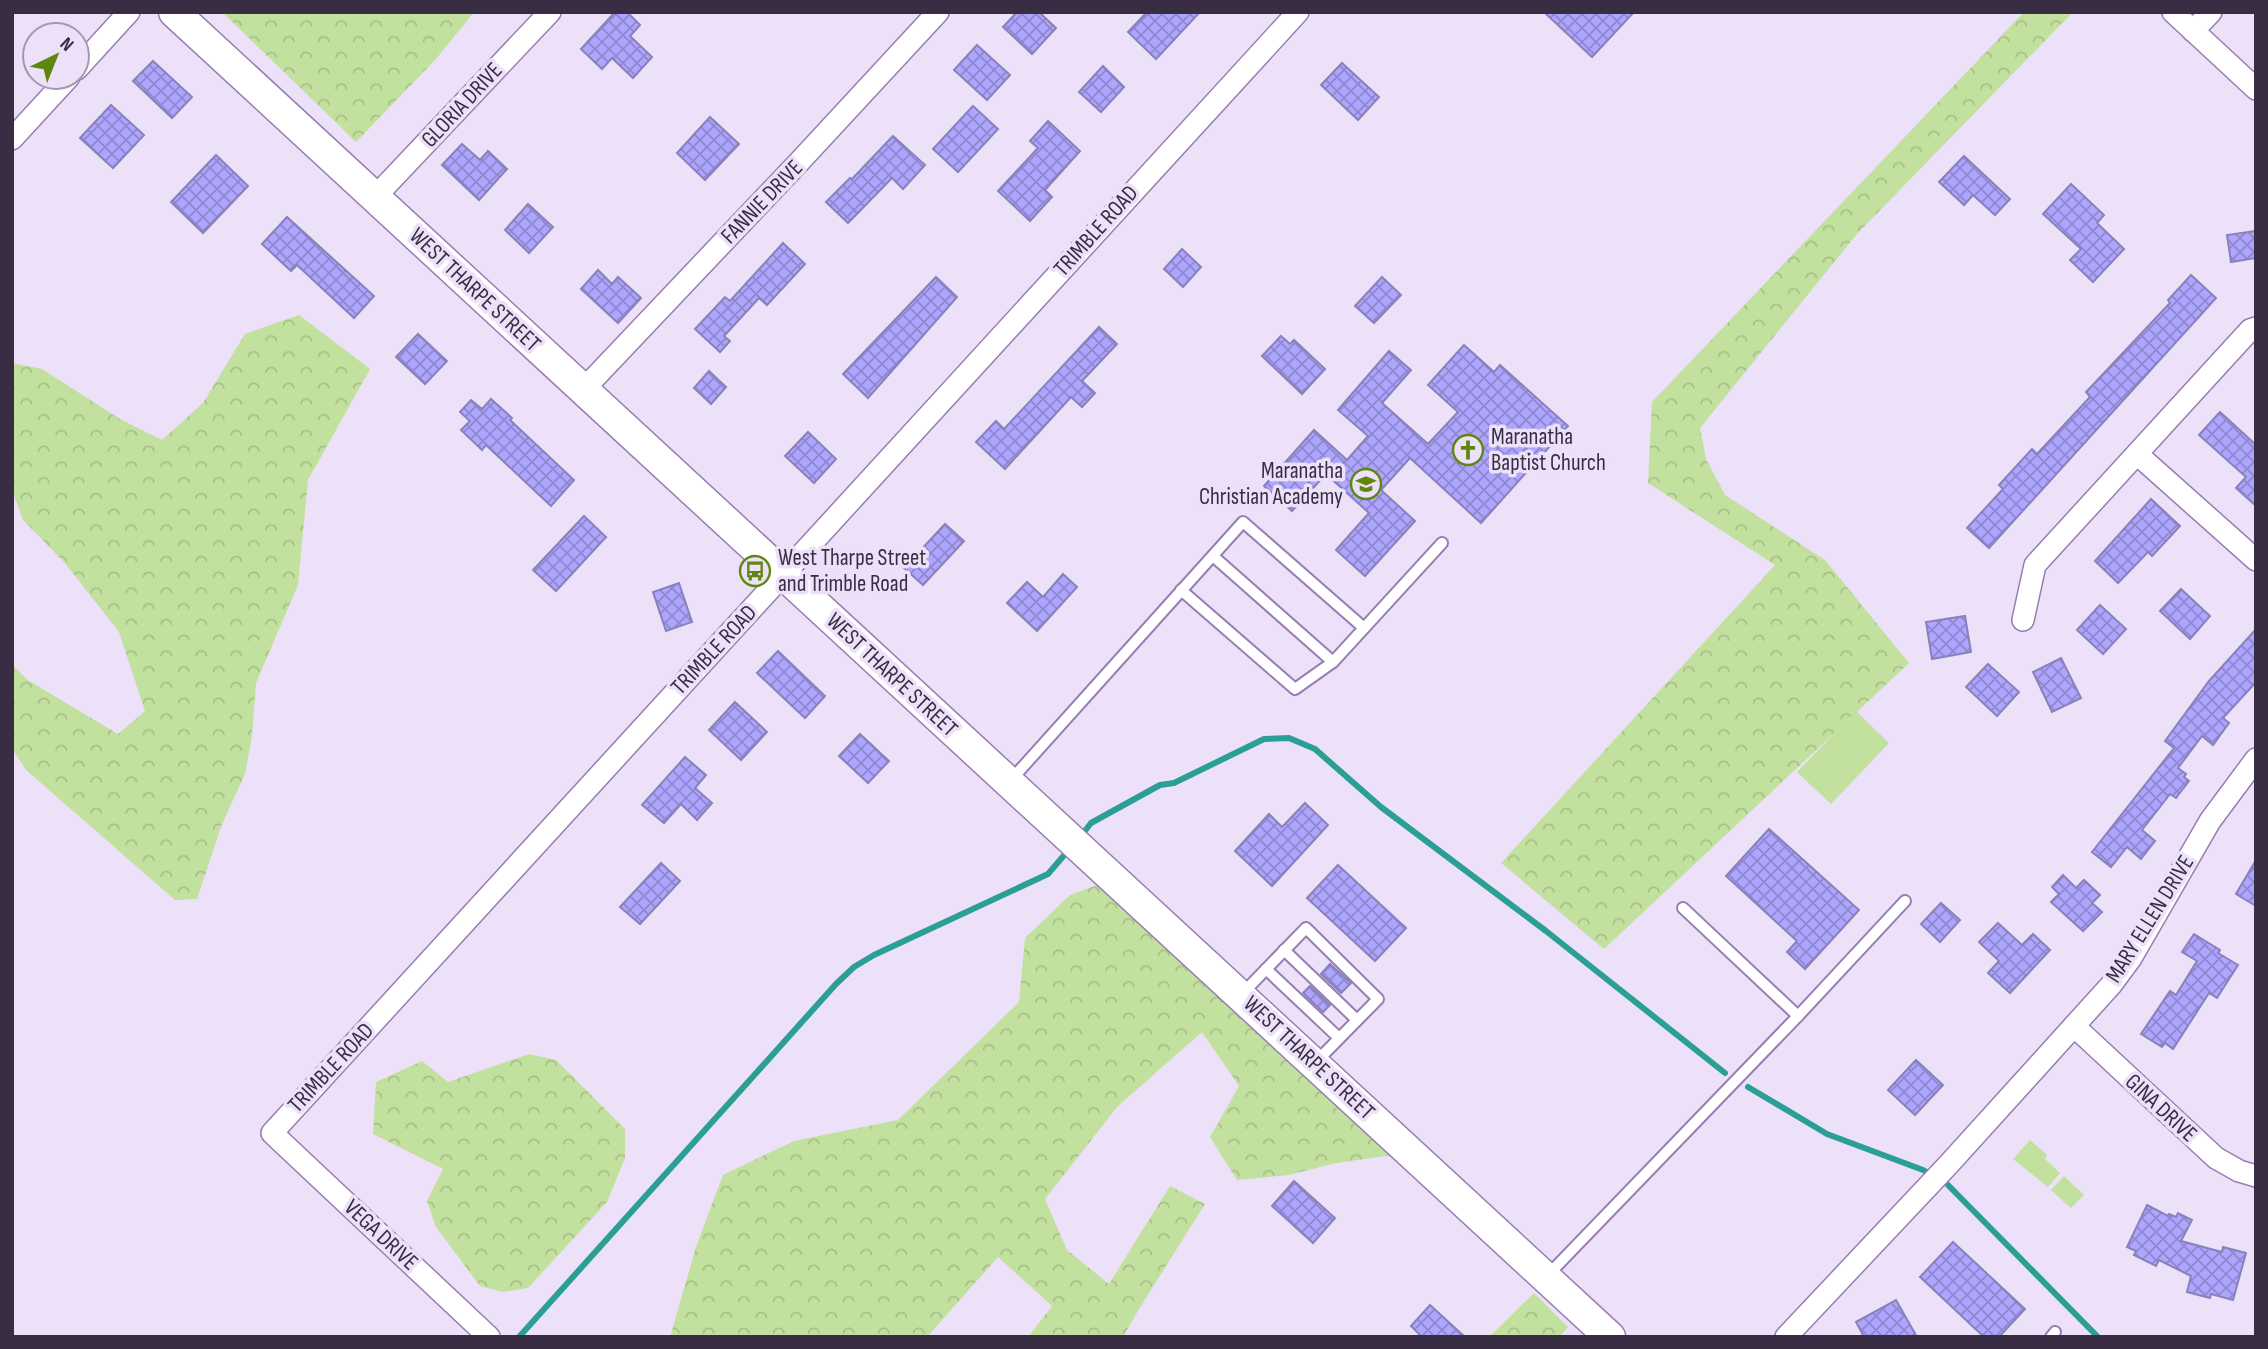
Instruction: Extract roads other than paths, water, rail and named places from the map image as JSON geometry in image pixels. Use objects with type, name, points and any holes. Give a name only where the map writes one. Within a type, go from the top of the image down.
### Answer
[{"type":"main road","name":"WEST THARPE STREET","points":[[174,12],[1547,1276],[1610,1337]]},
{"type":"street","points":[[91,54],[129,12]]},
{"type":"street","name":"GLORIA DRIVE","points":[[375,197],[550,12]]},
{"type":"street","name":"FANNIE DRIVE","points":[[583,390],[802,160],[938,12]]},
{"type":"street","name":"TRIMBLE ROAD","points":[[272,1133],[1298,12]]},
{"type":"street","points":[[2174,12],[2256,89]]},
{"type":"street","points":[[2193,31],[2211,12]]},
{"type":"street","points":[[12,139],[56,91]]},
{"type":"street","points":[[2023,620],[2035,565],[2250,330],[2256,328]]},
{"type":"street","points":[[2137,454],[2256,560]]},
{"type":"street","name":"MARY ELLEN DRIVE","points":[[1786,1337],[1929,1186],[2111,985],[2131,958],[2210,821],[2256,759]]},
{"type":"street","name":"GINA DRIVE","points":[[2074,1026],[2216,1158],[2239,1171],[2256,1176]]},
{"type":"street","name":"VEGA DRIVE","points":[[272,1133],[489,1337]]},
{"type":"lane","points":[[1009,782],[1243,522],[1364,628]]},
{"type":"lane","points":[[1181,590],[1295,689],[1333,662],[1442,543]]},
{"type":"lane","points":[[1213,555],[1333,662]]},
{"type":"lane","points":[[1547,1276],[1905,901]]},
{"type":"lane","points":[[1683,908],[1798,1016]]},
{"type":"lane","points":[[1241,995],[1306,929],[1378,999],[1315,1063]]},
{"type":"lane","points":[[1284,950],[1357,1020]]},
{"type":"lane","points":[[1266,969],[1339,1038]]},
{"type":"waterway","points":[[1084,832],[1091,823],[1160,785],[1174,783],[1264,739],[1289,738],[1315,749],[1381,807],[1546,931],[1725,1073]]},
{"type":"waterway","points":[[519,1337],[854,967],[874,955],[1048,874],[1066,853]]},
{"type":"waterway","points":[[1748,1087],[1827,1134],[1923,1170],[1947,1184],[2098,1337]]},
{"type":"place","name":"Maranatha Baptist Church","points":[[1468,450]]},
{"type":"place","name":"Maranatha Christian Academy","points":[[1366,484]]},
{"type":"place","name":"West Tharpe Street and Trimble Road","points":[[755,571]]}]
